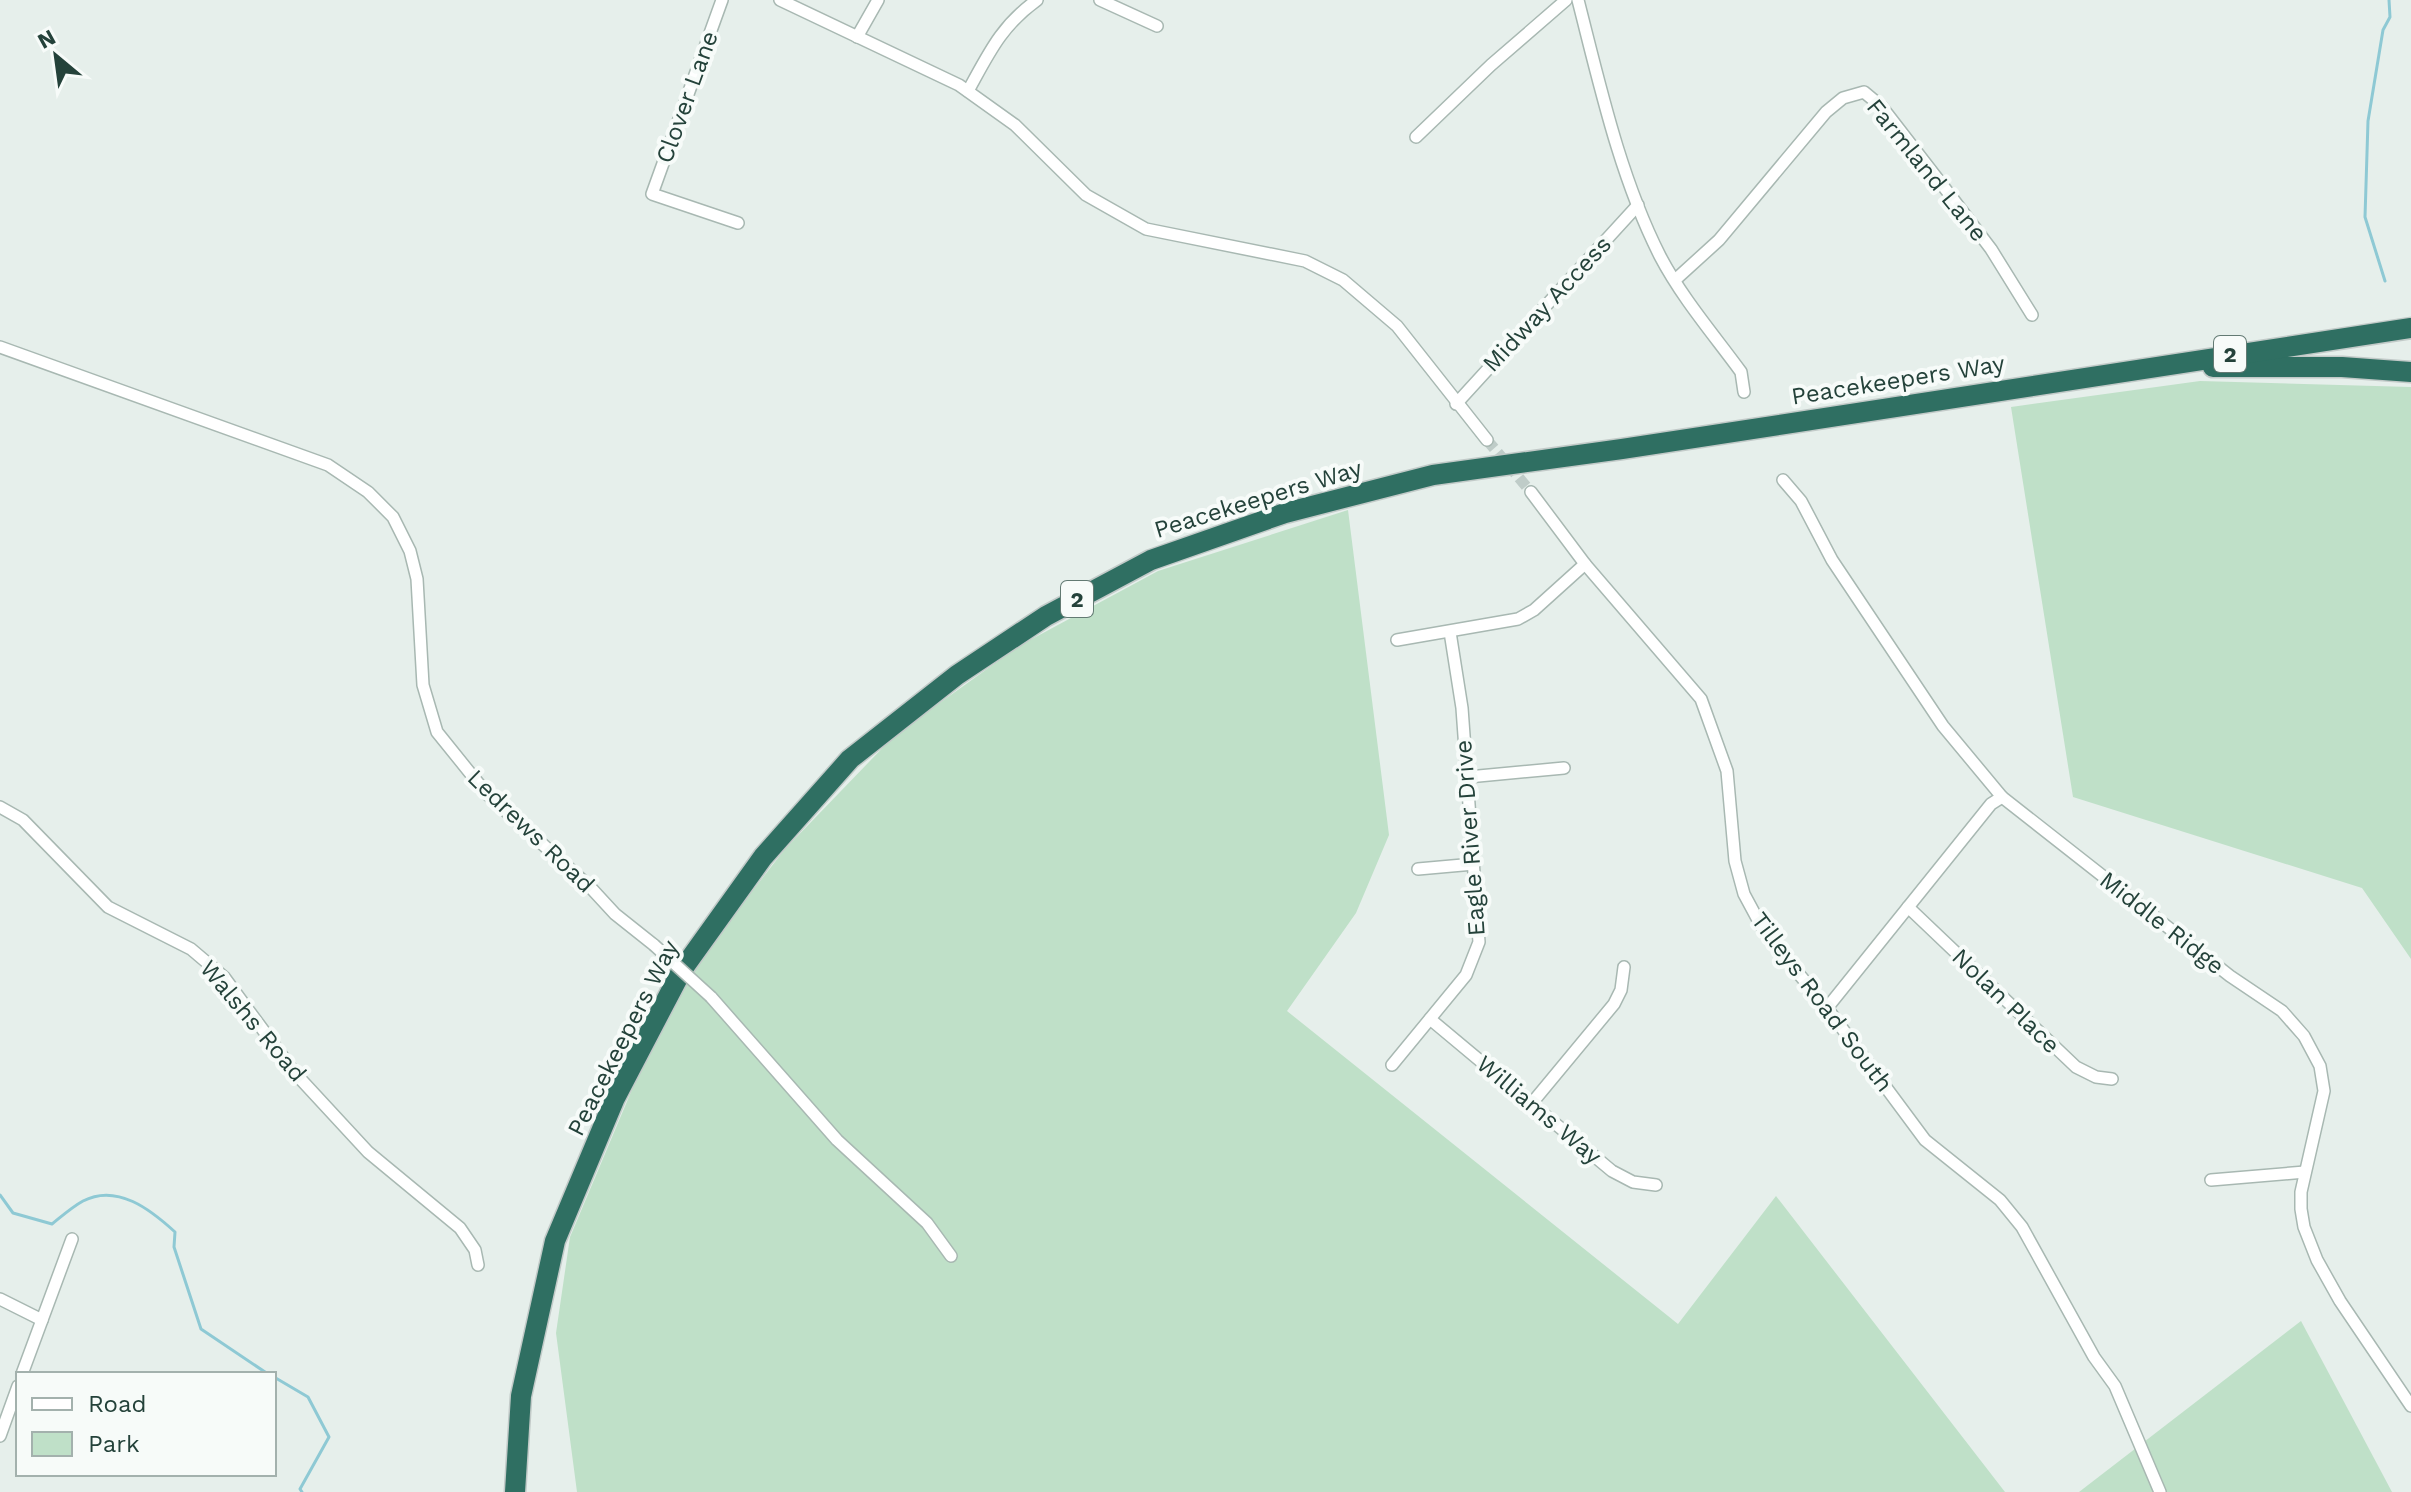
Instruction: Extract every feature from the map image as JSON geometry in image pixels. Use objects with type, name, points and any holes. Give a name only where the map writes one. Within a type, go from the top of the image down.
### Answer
[{"type":"highway","points":[[2310,342],[2411,317]]},
{"type":"highway","name":"Peacekeepers Way","points":[[515,1492],[521,1396],[555,1241],[615,1098],[682,970],[763,857],[850,759],[957,675],[1046,616],[1151,560],[1314,505],[1433,475],[2411,328]]},
{"type":"highway","points":[[2149,367],[2342,367],[2411,372]]},
{"type":"street","name":"Clover Lane","points":[[722,0],[652,194],[738,223]]},
{"type":"street","points":[[780,0],[968,91],[1015,125],[1086,195],[1146,229],[1305,261],[1343,280],[1397,326],[1487,440]]},
{"type":"street","points":[[857,37],[878,0]]},
{"type":"street","points":[[968,91],[1013,17],[1037,0]]},
{"type":"street","points":[[1100,0],[1157,26]]},
{"type":"street","points":[[1416,137],[1491,65],[1566,0]]},
{"type":"street","points":[[1578,0],[1609,121],[1638,205],[1675,280],[1741,372],[1744,392]]},
{"type":"street","name":"Farmland Lane","points":[[1675,280],[1719,240],[1826,112],[1843,98],[1864,92],[1882,107],[1991,249],[2032,315]]},
{"type":"street","name":"Midway Access","points":[[1456,404],[1638,205]]},
{"type":"street","name":"Ledrews Road","points":[[0,347],[328,465],[368,492],[393,517],[410,551],[417,579],[423,685],[437,732],[487,794],[591,888],[615,914],[711,997],[837,1140],[927,1223],[951,1256]]},
{"type":"street","name":"Middle Ridge","points":[[1783,480],[1801,501],[1832,560],[1943,726],[2002,797],[2230,976],[2282,1011],[2304,1036],[2320,1066],[2324,1091],[2305,1172],[2301,1209],[2312,1249],[2351,1318],[2411,1406]]},
{"type":"street","name":"Tilleys Road South","points":[[1531,492],[1585,564],[1701,699],[1727,771],[1735,861],[1744,894],[1765,933],[1827,1008],[1925,1140],[2000,1200],[2022,1227],[2094,1357],[2115,1386],[2160,1492]]},
{"type":"street","points":[[1397,640],[1501,624],[1526,615],[1585,564]]},
{"type":"street","name":"Eagle River Drive","points":[[1392,1065],[1462,981],[1476,956],[1480,929],[1460,697],[1450,632]]},
{"type":"street","points":[[1468,777],[1564,768]]},
{"type":"street","points":[[1827,1008],[1991,804],[2002,797]]},
{"type":"street","name":"Walshs Road","points":[[0,807],[23,820],[108,907],[191,949],[224,977],[294,1072],[368,1152],[460,1228],[475,1250],[478,1265]]},
{"type":"street","points":[[1418,869],[1474,864]]},
{"type":"street","name":"Nolan Place","points":[[1908,907],[2076,1067],[2096,1077],[2112,1079]]},
{"type":"street","points":[[1532,1103],[1614,1004],[1621,990],[1624,967]]},
{"type":"street","name":"Williams Way","points":[[1430,1019],[1619,1175],[1640,1184],[1656,1185]]},
{"type":"street","points":[[2211,1180],[2305,1172]]},
{"type":"street","points":[[23,1372],[72,1239]]},
{"type":"street","points":[[0,1299],[42,1320]]},
{"type":"street","points":[[0,1436],[16,1392]]},
{"type":"green space","points":[[2200,381],[2411,387],[2411,959],[2362,888],[2073,797],[2011,407]]},
{"type":"green space","points":[[1348,510],[1389,835],[1356,913],[1287,1011],[1678,1324],[1776,1196],[2005,1492],[577,1492],[556,1333],[570,1237],[644,1061],[694,966],[785,849],[895,735],[1019,646],[1158,571]]},
{"type":"green space","points":[[2301,1321],[2392,1492],[2079,1492]]},
{"type":"waterway","points":[[2385,281],[2365,217],[2368,121],[2383,30],[2390,17],[2389,0]]},
{"type":"waterway","points":[[0,1195],[13,1213],[52,1224],[79,1203],[96,1196],[121,1197],[155,1215],[175,1232],[174,1247],[201,1329],[265,1372]]},
{"type":"waterway","points":[[276,1378],[308,1397],[329,1437],[300,1489],[302,1492]]},
{"type":"tunnel","points":[[1487,440],[1531,492]]}]
